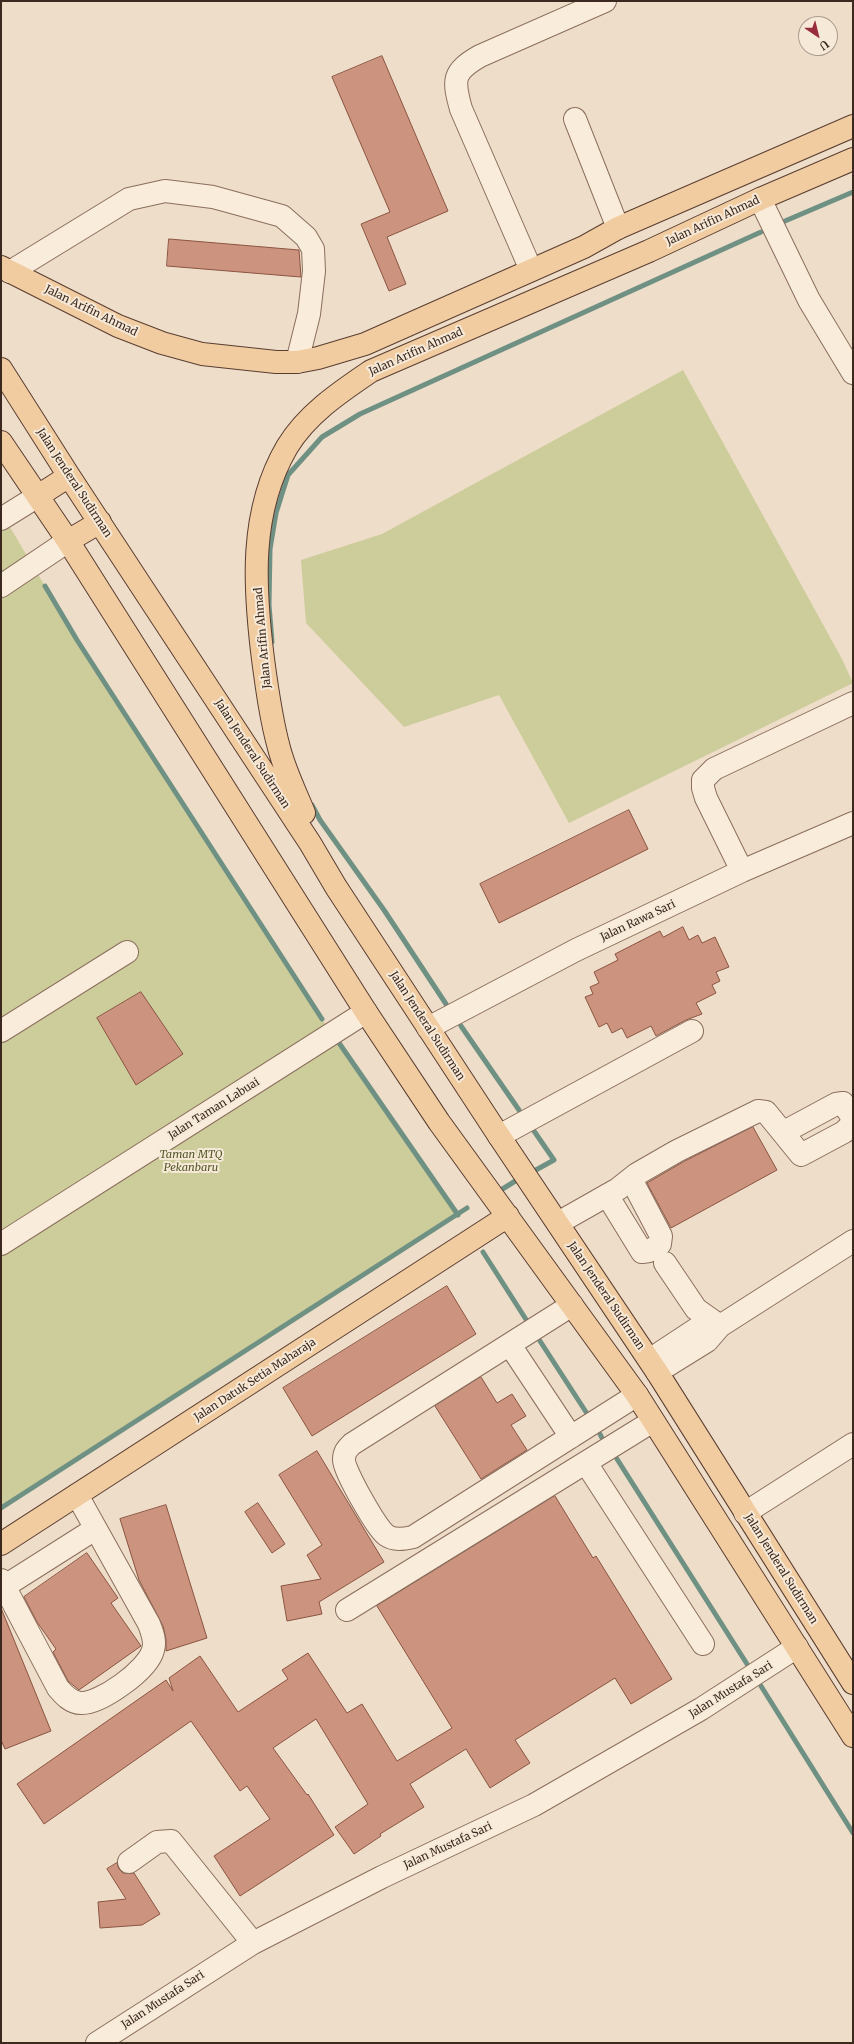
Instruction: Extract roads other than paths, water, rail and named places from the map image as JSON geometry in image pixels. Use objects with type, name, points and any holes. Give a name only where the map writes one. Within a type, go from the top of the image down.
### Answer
[{"type":"main road","name":"Jalan Arifin Ahmad","points":[[5,270],[81,306],[118,326],[162,343],[202,354],[276,362],[297,362],[318,358],[365,344],[584,247],[618,228],[853,126]]},
{"type":"main road","name":"Jalan Arifin Ahmad","points":[[336,887],[290,782],[279,749],[270,708],[261,641],[257,546],[264,503],[269,486],[287,448],[295,436],[330,399],[371,371],[649,251],[760,199],[853,158]]},
{"type":"main road","name":"Jalan Jenderal Sudirman","points":[[1,370],[310,843],[336,887],[428,1028],[653,1366],[853,1683]]},
{"type":"main road","points":[[1,442],[68,541],[366,1012],[439,1122],[637,1395],[853,1736]]},
{"type":"main road","points":[[38,496],[69,476]]},
{"type":"main road","points":[[68,541],[100,522]]},
{"type":"main road","name":"Jalan Datuk Setia Maharaja","points":[[1,1544],[508,1216]]},
{"type":"street","points":[[531,270],[461,109],[456,88],[456,80],[463,67],[480,56],[605,1]]},
{"type":"street","points":[[575,119],[618,228]]},
{"type":"street","points":[[5,270],[129,199],[165,191],[213,197],[282,216],[306,237],[313,249],[314,271],[309,314],[297,362]]},
{"type":"street","points":[[760,199],[809,300],[853,373]]},
{"type":"street","points":[[1,520],[38,496]]},
{"type":"street","points":[[1,586],[68,541]]},
{"type":"street","points":[[742,871],[706,798],[703,788],[703,780],[714,769],[853,703]]},
{"type":"street","name":"Jalan Rawa Sari","points":[[428,1028],[576,950],[742,871],[853,823]]},
{"type":"street","points":[[1,1031],[127,952]]},
{"type":"street","name":"Jalan Taman Labuai","points":[[1,1244],[366,1012]]},
{"type":"street","points":[[499,1136],[692,1031]]},
{"type":"street","points":[[558,1223],[607,1195],[677,1151],[758,1111],[766,1112],[784,1132]]},
{"type":"street","points":[[607,1195],[642,1252],[656,1248],[660,1244],[661,1236],[631,1179]]},
{"type":"street","points":[[653,1366],[698,1328],[720,1326],[853,1241]]},
{"type":"street","points":[[665,1263],[696,1309],[720,1326]]},
{"type":"street","points":[[572,1306],[352,1444],[346,1451],[344,1460],[347,1471],[374,1522],[387,1535],[400,1540],[413,1537],[637,1395]]},
{"type":"street","points":[[510,1345],[571,1437]]},
{"type":"street","points":[[347,1610],[653,1421]]},
{"type":"street","points":[[745,1513],[853,1444]]},
{"type":"street","points":[[586,1463],[703,1644]]},
{"type":"street","points":[[77,1495],[148,1624],[154,1639],[153,1651],[146,1663],[133,1676],[91,1702],[79,1703],[66,1698],[58,1688],[3,1583],[95,1529]]},
{"type":"street","name":"Jalan Mustafa Sari","points":[[97,2043],[253,1943],[382,1877],[534,1805],[701,1709],[797,1647]]},
{"type":"street","points":[[130,1862],[157,1842],[171,1841],[253,1943]]},
{"type":"waterway","points":[[785,221],[853,192]]},
{"type":"waterway","points":[[272,642],[269,605],[270,549],[276,513],[288,475],[322,437],[360,414],[761,232]]},
{"type":"waterway","points":[[45,586],[77,640],[322,1019]]},
{"type":"waterway","points":[[312,805],[320,820],[384,910],[446,1004]]},
{"type":"waterway","points":[[461,1026],[519,1110]]},
{"type":"waterway","points":[[337,1040],[458,1215]]},
{"type":"waterway","points":[[534,1131],[554,1160],[534,1171]]},
{"type":"waterway","points":[[496,1193],[517,1180]]},
{"type":"waterway","points":[[1,1508],[467,1208]]},
{"type":"waterway","points":[[483,1252],[527,1321]]},
{"type":"waterway","points":[[540,1341],[586,1412]]},
{"type":"waterway","points":[[600,1434],[602,1438]]},
{"type":"waterway","points":[[617,1459],[747,1664]]},
{"type":"waterway","points":[[761,1686],[853,1833]]},
{"type":"park label","name":"Taman MTQ Pekanbaru","points":[[191,1161]]}]
